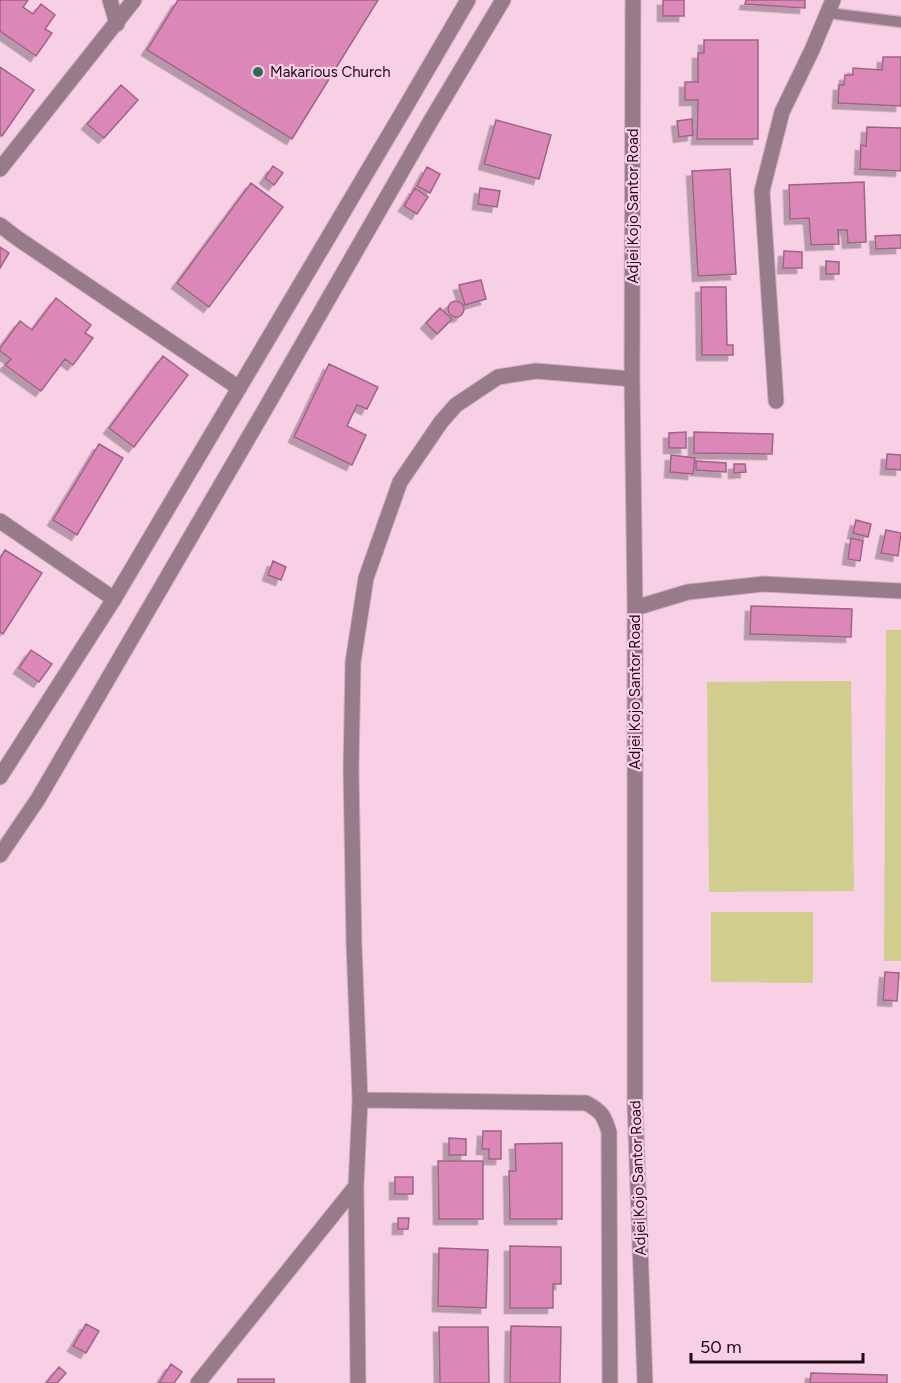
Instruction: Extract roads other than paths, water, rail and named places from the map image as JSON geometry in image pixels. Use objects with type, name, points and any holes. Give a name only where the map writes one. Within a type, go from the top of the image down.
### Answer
[{"type":"street","points":[[110,0],[117,24]]},
{"type":"street","points":[[0,170],[134,0]]},
{"type":"street","points":[[0,777],[114,599],[468,0]]},
{"type":"street","points":[[0,855],[50,778],[424,131],[503,0]]},
{"type":"street","name":"Adjei Kojo Santor Road","points":[[633,0],[635,1105],[645,1383]]},
{"type":"street","points":[[776,401],[762,191],[782,112],[830,6]]},
{"type":"street","points":[[0,225],[239,388]]},
{"type":"street","points":[[358,1383],[357,1186],[360,1100],[351,769],[353,662],[366,578],[400,482],[441,422],[456,405],[498,377],[536,371],[632,379]]},
{"type":"street","points":[[0,520],[114,599]]},
{"type":"street","points":[[635,608],[688,592],[764,584],[900,589]]},
{"type":"street","points":[[360,1100],[586,1103],[598,1110],[605,1118],[609,1132],[610,1383]]},
{"type":"street","points":[[198,1383],[357,1186]]},
{"type":"lane","points":[[830,6],[901,22]]},
{"type":"place","name":"Makarious Church","points":[[258,72]]}]
